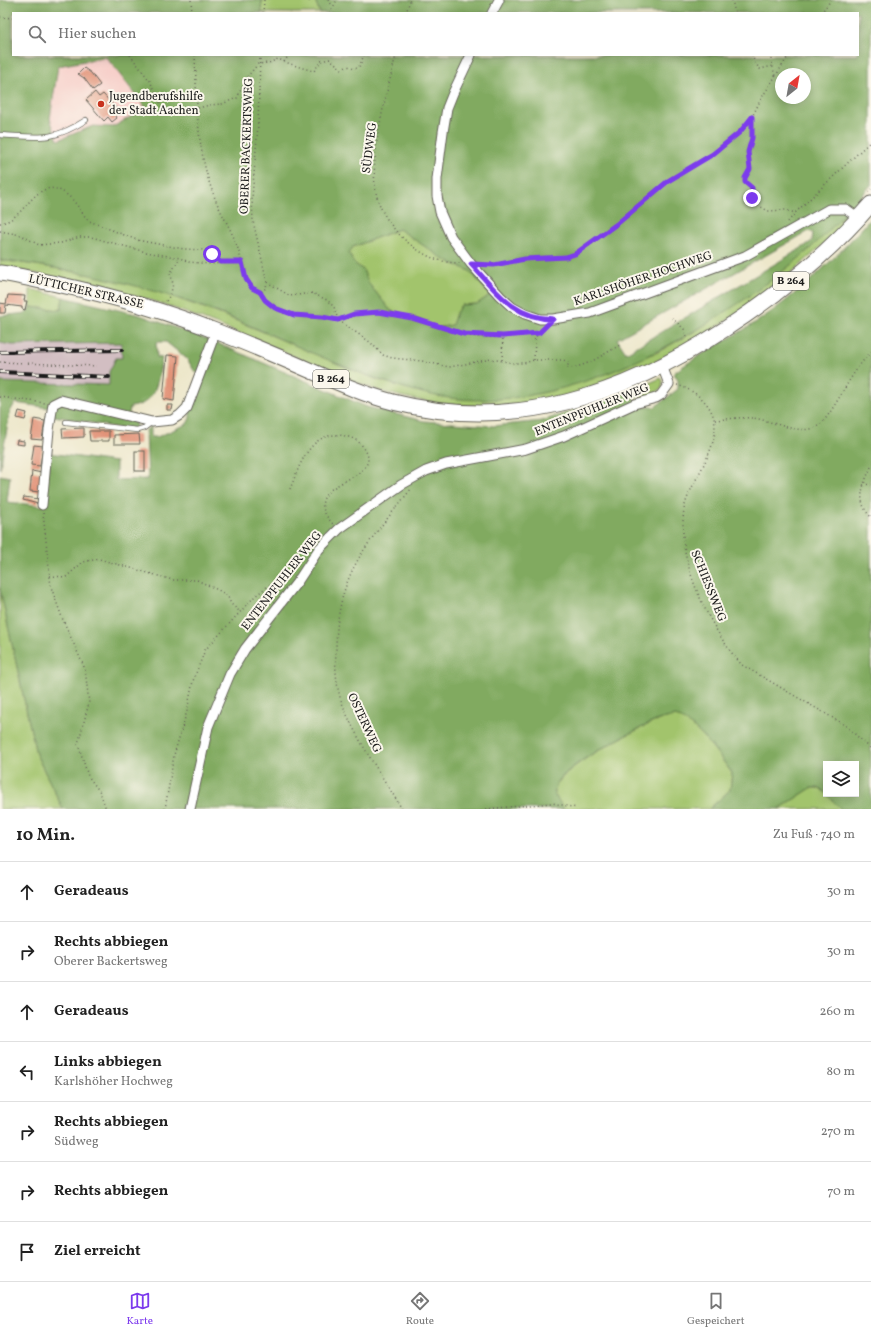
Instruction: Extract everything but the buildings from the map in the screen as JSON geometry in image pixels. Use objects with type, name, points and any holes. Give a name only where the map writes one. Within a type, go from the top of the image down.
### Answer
[{"type":"main road","name":"LÜTTICHER STRASSE","points":[[0,273],[99,293],[152,308],[216,331],[355,390],[392,402],[429,409],[472,414],[508,413],[576,400],[618,386],[662,366],[700,345],[784,288],[841,237],[871,204]]},
{"type":"street","points":[[493,12],[499,0]]},
{"type":"street","name":"KARLSHÖHER HOCHWEG","points":[[471,56],[448,108],[443,132],[437,196],[444,224],[451,237],[471,264],[512,307],[525,314],[540,319],[553,319],[590,313],[745,256],[829,209],[846,209],[859,218]]},
{"type":"street","points":[[42,505],[48,430],[53,404],[62,400],[152,422],[172,420],[187,408],[216,331]]},
{"type":"street","points":[[662,366],[669,384]]},
{"type":"street","name":"ENTENPFUHLER WEG","points":[[190,809],[208,727],[230,674],[258,631],[298,581],[319,549],[339,530],[401,485],[426,470],[446,464],[526,448],[564,436],[634,404],[656,398],[662,395],[669,384]]},
{"type":"lane","points":[[0,135],[55,136],[72,129],[86,120]]},
{"type":"lane","points":[[66,422],[137,430],[144,428],[152,422]]},
{"type":"path","points":[[191,0],[192,12]]},
{"type":"path","points":[[263,12],[264,0]]},
{"type":"path","points":[[305,0],[309,2],[312,0]]},
{"type":"path","points":[[328,0],[333,6]]},
{"type":"path","points":[[330,12],[337,0]]},
{"type":"path","points":[[406,12],[410,0]]},
{"type":"path","points":[[732,0],[735,12]]},
{"type":"path","points":[[822,12],[831,0]]},
{"type":"path","points":[[0,17],[12,18]]},
{"type":"path","points":[[131,56],[150,81],[162,106],[171,113],[185,112],[197,108],[222,104],[237,98],[247,77],[258,64],[269,63],[276,60],[314,71],[321,61],[330,59],[342,69],[348,66],[354,69],[359,67],[364,56]]},
{"type":"path","name":"OBERER BACKERTSWEG","points":[[195,56],[200,147],[213,194],[238,247],[246,279],[252,288],[260,292],[265,300],[284,313],[338,320]]},
{"type":"path","name":"OBERER BACKERTSWEG","points":[[260,56],[258,64],[258,125],[252,198],[253,221],[267,282]]},
{"type":"path","points":[[284,62],[288,56]]},
{"type":"path","name":"SÜDWEG","points":[[396,56],[385,100],[375,166],[377,199],[389,222],[403,238],[422,253],[440,262],[471,264],[494,265],[525,259],[566,257],[575,254],[618,223],[668,181],[713,154],[740,132],[752,117],[775,76]]},
{"type":"path","points":[[753,56],[754,62],[760,68],[773,66]]},
{"type":"path","points":[[770,56],[775,76]]},
{"type":"path","name":"SÜDWEG","points":[[781,68],[789,56]]},
{"type":"path","points":[[752,117],[752,138],[748,152],[750,169],[745,178],[745,182],[752,188],[753,202],[768,212],[786,210],[794,213],[871,141]]},
{"type":"path","points":[[0,223],[16,218],[36,194],[48,188],[58,189],[82,209],[84,216],[89,221],[137,240],[184,249],[205,250],[218,258],[220,262]]},
{"type":"path","points":[[0,231],[20,235],[39,245],[61,243],[80,237],[90,236],[146,252],[180,258],[189,262],[202,264],[242,262]]},
{"type":"path","points":[[172,304],[166,301],[172,294],[174,280],[170,274],[180,258]]},
{"type":"path","points":[[260,292],[266,288],[267,282],[290,296],[312,293],[327,300],[334,307],[338,320],[370,342],[383,355],[392,358],[422,361],[449,367],[466,365],[484,360],[502,360],[524,363],[534,360],[566,361],[569,362],[567,368],[569,368],[581,366],[620,345]]},
{"type":"path","points":[[338,320],[354,314],[379,312],[412,318],[464,334],[503,336],[539,333]]},
{"type":"path","points":[[672,318],[684,329],[688,340]]},
{"type":"path","points":[[534,360],[535,338],[553,319]]},
{"type":"path","points":[[502,360],[503,336]]},
{"type":"path","points":[[669,384],[680,386],[698,395],[710,408],[715,420],[750,418],[767,420],[802,431],[815,428],[825,420],[847,388],[855,370],[871,352]]},
{"type":"path","points":[[0,362],[96,366]]},
{"type":"path","points":[[0,397],[53,404]]},
{"type":"path","name":"SCHIESSWEG","points":[[715,420],[715,434],[712,446],[685,506],[682,528],[683,546],[691,574],[713,626],[722,641],[742,665],[845,725],[871,749]]},
{"type":"path","points":[[290,489],[302,459],[308,450],[318,441],[337,435],[346,436],[361,444],[367,454],[367,462],[364,468],[359,474],[332,488],[322,503],[323,510],[339,530]]},
{"type":"path","points":[[871,467],[863,485],[861,501],[866,512],[871,517]]},
{"type":"path","points":[[863,485],[871,484]]},
{"type":"path","name":"OSTERWEG","points":[[402,809],[368,755],[342,702],[335,670],[336,632],[340,601],[355,563],[365,546],[411,489]]},
{"type":"path","points":[[42,505],[51,587],[63,620],[85,669],[89,703],[85,723],[78,744],[88,776],[100,792],[106,809]]},
{"type":"path","points":[[50,576],[66,577],[83,562],[99,559],[173,580],[197,580],[222,592],[231,604],[240,611]]},
{"type":"path","points":[[165,809],[174,755],[198,663],[205,650],[255,596],[304,559]]},
{"type":"path","points":[[486,809],[552,803],[576,809]]},
{"type":"shaded area","points":[[106,57],[146,108],[113,128],[93,126],[58,140],[50,119],[58,66]]},
{"type":"shaded area","points":[[0,343],[12,345],[121,343],[122,358],[116,360],[109,372],[109,385],[0,382]]},
{"type":"green space","points":[[0,0],[262,0],[261,12],[12,12],[12,56],[859,56],[859,12],[320,12],[315,0],[871,0],[871,185],[822,238],[766,284],[723,313],[677,341],[628,365],[577,384],[526,396],[476,400],[427,394],[401,387],[349,369],[249,325],[196,305],[141,287],[58,269],[0,260]],"holes":[[[106,57],[146,108],[113,127],[93,126],[58,140],[50,119],[58,66]],[[399,229],[445,260],[470,271],[490,295],[477,304],[461,305],[456,313],[452,325],[438,328],[391,311],[369,284],[363,270],[353,262],[349,253],[353,247]],[[809,231],[813,233],[812,241],[805,246],[626,353],[617,339]]]},
{"type":"green space","points":[[262,0],[315,0],[320,12],[261,12]]},
{"type":"green space","points":[[844,215],[846,222],[813,254],[776,285],[735,315],[692,342],[647,366],[602,385],[556,398],[495,406],[435,403],[373,389],[236,332],[162,304],[93,285],[0,267],[0,260],[43,266],[118,280],[168,295],[225,316],[378,380],[429,394],[466,398],[656,353],[697,330],[772,279],[804,254]]},
{"type":"green space","points":[[871,218],[871,809],[841,809],[829,797],[859,797],[859,761],[823,761],[823,791],[820,788],[811,788],[779,809],[709,809],[730,790],[732,773],[714,749],[700,734],[685,721],[676,716],[658,720],[634,731],[575,765],[558,782],[554,794],[564,809],[63,809],[36,754],[0,589],[0,475],[10,477],[7,502],[44,506],[49,453],[116,462],[116,480],[148,479],[146,430],[151,426],[151,437],[157,437],[187,424],[190,418],[190,408],[205,374],[195,372],[187,359],[166,342],[156,342],[157,357],[162,358],[155,390],[146,401],[139,405],[130,407],[129,415],[135,420],[136,429],[118,428],[49,415],[50,408],[15,403],[10,412],[0,469],[0,382],[109,385],[109,372],[116,358],[122,358],[121,343],[12,345],[0,343],[0,316],[26,313],[30,307],[61,310],[63,297],[140,315],[212,341],[367,407],[424,421],[493,426],[542,421],[623,394],[633,398],[642,407],[655,407],[678,389],[678,379],[674,374],[675,372],[774,310],[804,286],[832,260]]},
{"type":"green space","points":[[399,229],[445,260],[470,271],[490,295],[477,304],[461,305],[456,313],[452,325],[438,328],[391,311],[369,284],[363,270],[353,262],[349,253],[353,247]]},
{"type":"green space","points":[[30,289],[63,297],[61,310],[30,307]]},
{"type":"green space","points":[[661,378],[663,381],[662,388],[649,396],[632,398],[623,394]]},
{"type":"green space","points":[[0,589],[36,754],[63,809],[0,809]]},
{"type":"green space","points":[[677,716],[686,721],[701,734],[732,773],[730,790],[709,809],[564,809],[554,793],[558,783],[575,766],[604,747],[649,724],[661,719]]},
{"type":"green space","points":[[811,788],[821,788],[823,790],[823,797],[830,797],[841,809],[779,809]]},
{"type":"railway","points":[[0,352],[122,350]]},
{"type":"railway","points":[[0,372],[109,377]]},
{"type":"place","name":"Jugendberufshilfe der Stadt Aachen","points":[[101,104]]},
{"type":"route","points":[[212,254],[218,258],[220,262],[242,262],[246,279],[252,288],[260,292],[265,300],[284,313],[305,317],[322,317],[338,320],[354,314],[379,312],[412,318],[464,334],[479,336],[539,333],[553,319],[540,319],[525,314],[512,307],[471,264],[494,265],[525,259],[566,257],[575,254],[588,246],[641,205],[668,181],[713,154],[740,132],[752,117],[752,138],[748,152],[750,169],[745,178],[745,182],[752,188],[752,198]]}]
